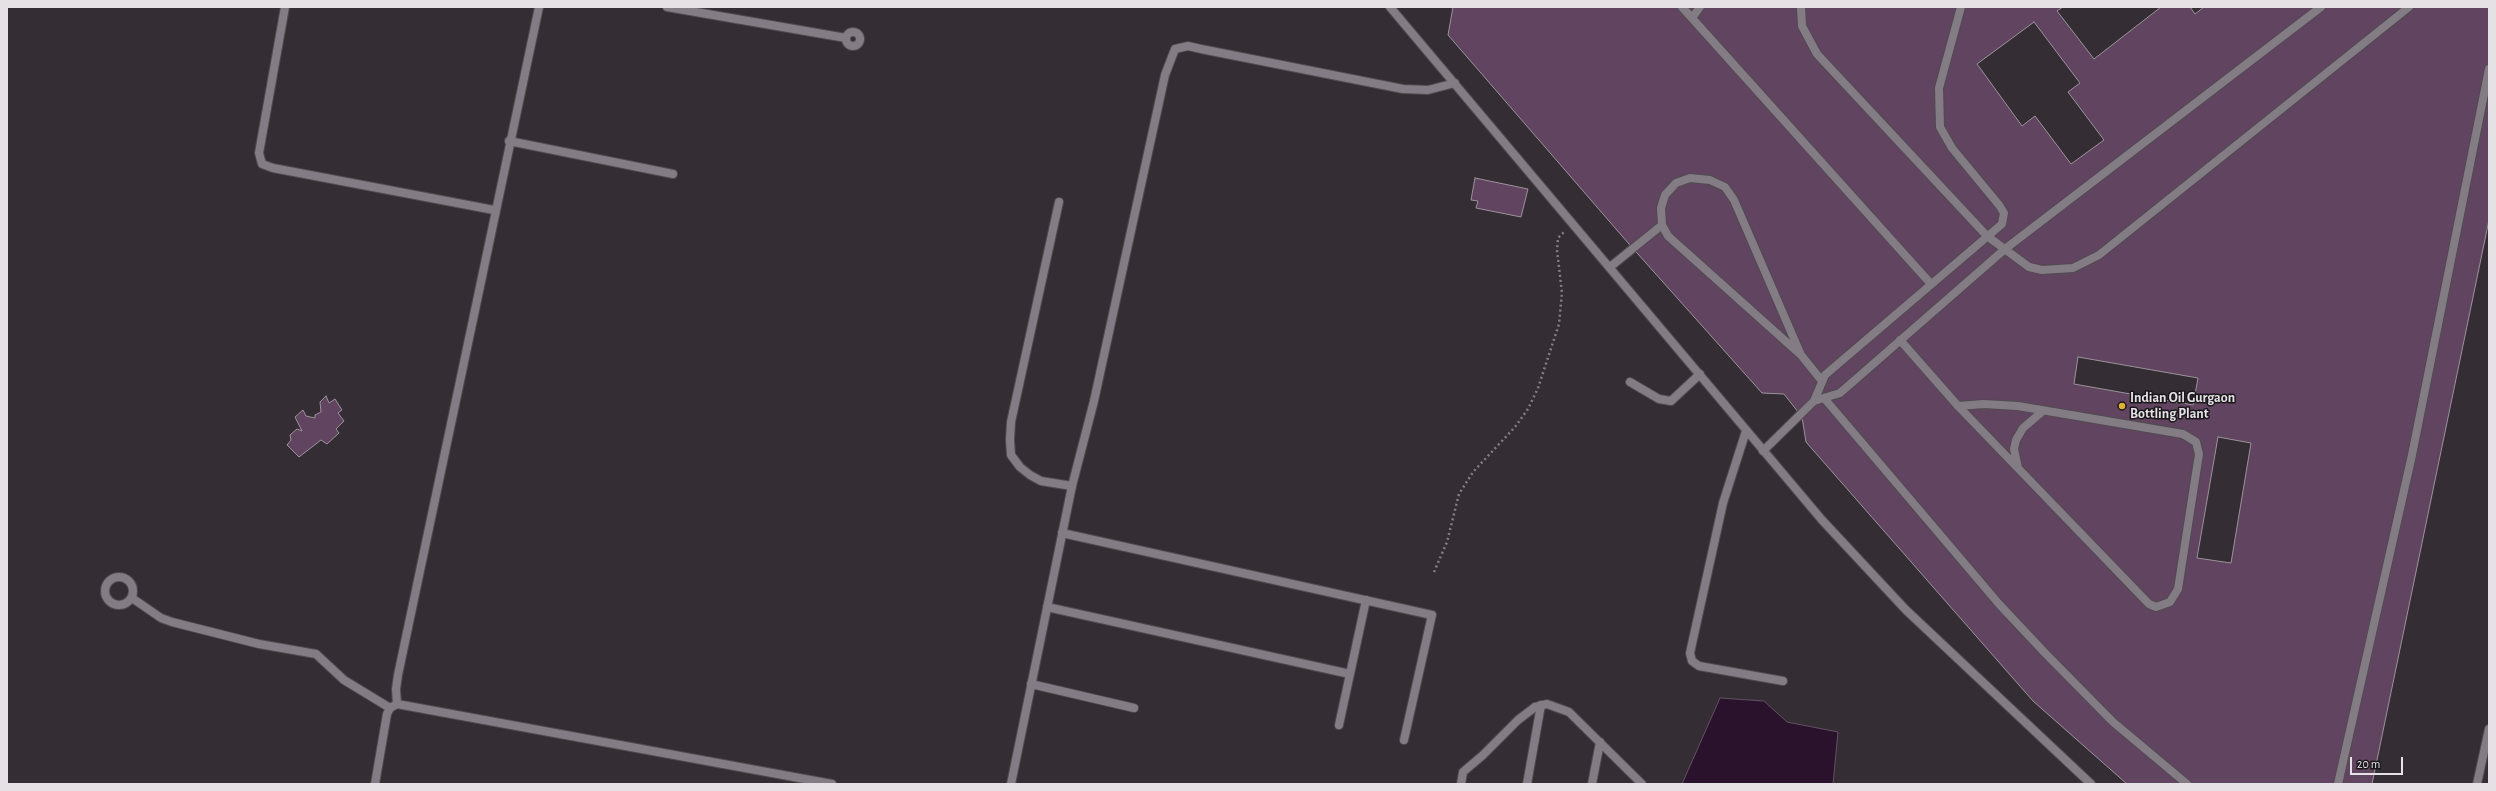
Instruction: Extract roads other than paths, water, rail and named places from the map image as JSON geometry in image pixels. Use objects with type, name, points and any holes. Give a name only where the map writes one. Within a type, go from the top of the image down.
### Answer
[{"type":"street","points":[[285,7],[259,153],[262,164],[273,168],[494,210]]},
{"type":"street","points":[[398,704],[396,689],[398,675],[494,210],[539,7]]},
{"type":"street","points":[[667,7],[846,38]]},
{"type":"street","points":[[1390,7],[1700,374],[1746,431],[1838,538],[1906,610],[2091,784]]},
{"type":"street","points":[[1682,7],[1931,284]]},
{"type":"street","points":[[1692,18],[1700,7]]},
{"type":"street","points":[[1801,7],[1802,26],[1818,54],[1987,236],[2029,267],[2042,270],[2073,268],[2100,255],[2409,7]]},
{"type":"street","points":[[1763,451],[1814,401],[1825,375],[2002,224],[2004,213],[1944,136],[1939,120],[1939,88],[1961,7]]},
{"type":"street","points":[[1814,401],[1840,393],[2005,249],[2321,7]]},
{"type":"street","points":[[1011,784],[1072,486],[1094,401],[1165,75],[1175,49],[1180,47],[1194,48],[1403,89],[1428,90],[1455,83]]},
{"type":"street","points":[[2338,784],[2412,455],[2489,69]]},
{"type":"street","points":[[509,141],[674,174]]},
{"type":"street","points":[[1801,354],[1734,200],[1725,187],[1710,180],[1690,178],[1676,183],[1665,195],[1661,208],[1662,225],[1668,236],[1801,354],[1822,382]]},
{"type":"street","points":[[1059,202],[1011,422],[1010,440],[1011,455],[1020,467],[1030,476],[1041,481],[1072,486]]},
{"type":"street","points":[[1610,267],[1662,225]]},
{"type":"street","points":[[1900,340],[1958,406],[2149,604],[2156,607],[2170,602],[2178,589],[2199,454],[2196,442],[2183,434],[2043,411],[1996,404],[1958,406]]},
{"type":"street","points":[[1630,382],[1659,399],[1672,401],[1700,374]]},
{"type":"street","points":[[1824,398],[2000,604],[2045,653],[2113,722],[2187,784]]},
{"type":"street","points":[[2018,469],[2014,449],[2016,440],[2023,428],[2043,411]]},
{"type":"street","points":[[1746,431],[1723,503],[1690,653],[1692,661],[1699,666],[1783,682]]},
{"type":"street","points":[[1062,532],[1432,615],[1404,740]]},
{"type":"street","points":[[132,598],[162,618],[172,622],[259,644],[316,654],[344,680],[390,708]]},
{"type":"street","points":[[1339,725],[1366,600]]},
{"type":"street","points":[[1047,607],[1350,674]]},
{"type":"street","points":[[1031,684],[1134,708]]},
{"type":"street","points":[[375,784],[387,714],[390,708],[398,704],[832,784]]},
{"type":"street","points":[[1527,784],[1541,705]]},
{"type":"street","points":[[1461,784],[1463,772],[1484,755],[1518,720],[1541,705],[1553,705],[1569,712],[1642,784]]},
{"type":"street","points":[[2477,784],[2489,729]]},
{"type":"street","points":[[1592,784],[1600,742]]},
{"type":"place","name":"Indian Oil Gurgaon Bottling Plant","points":[[2122,406]]}]
